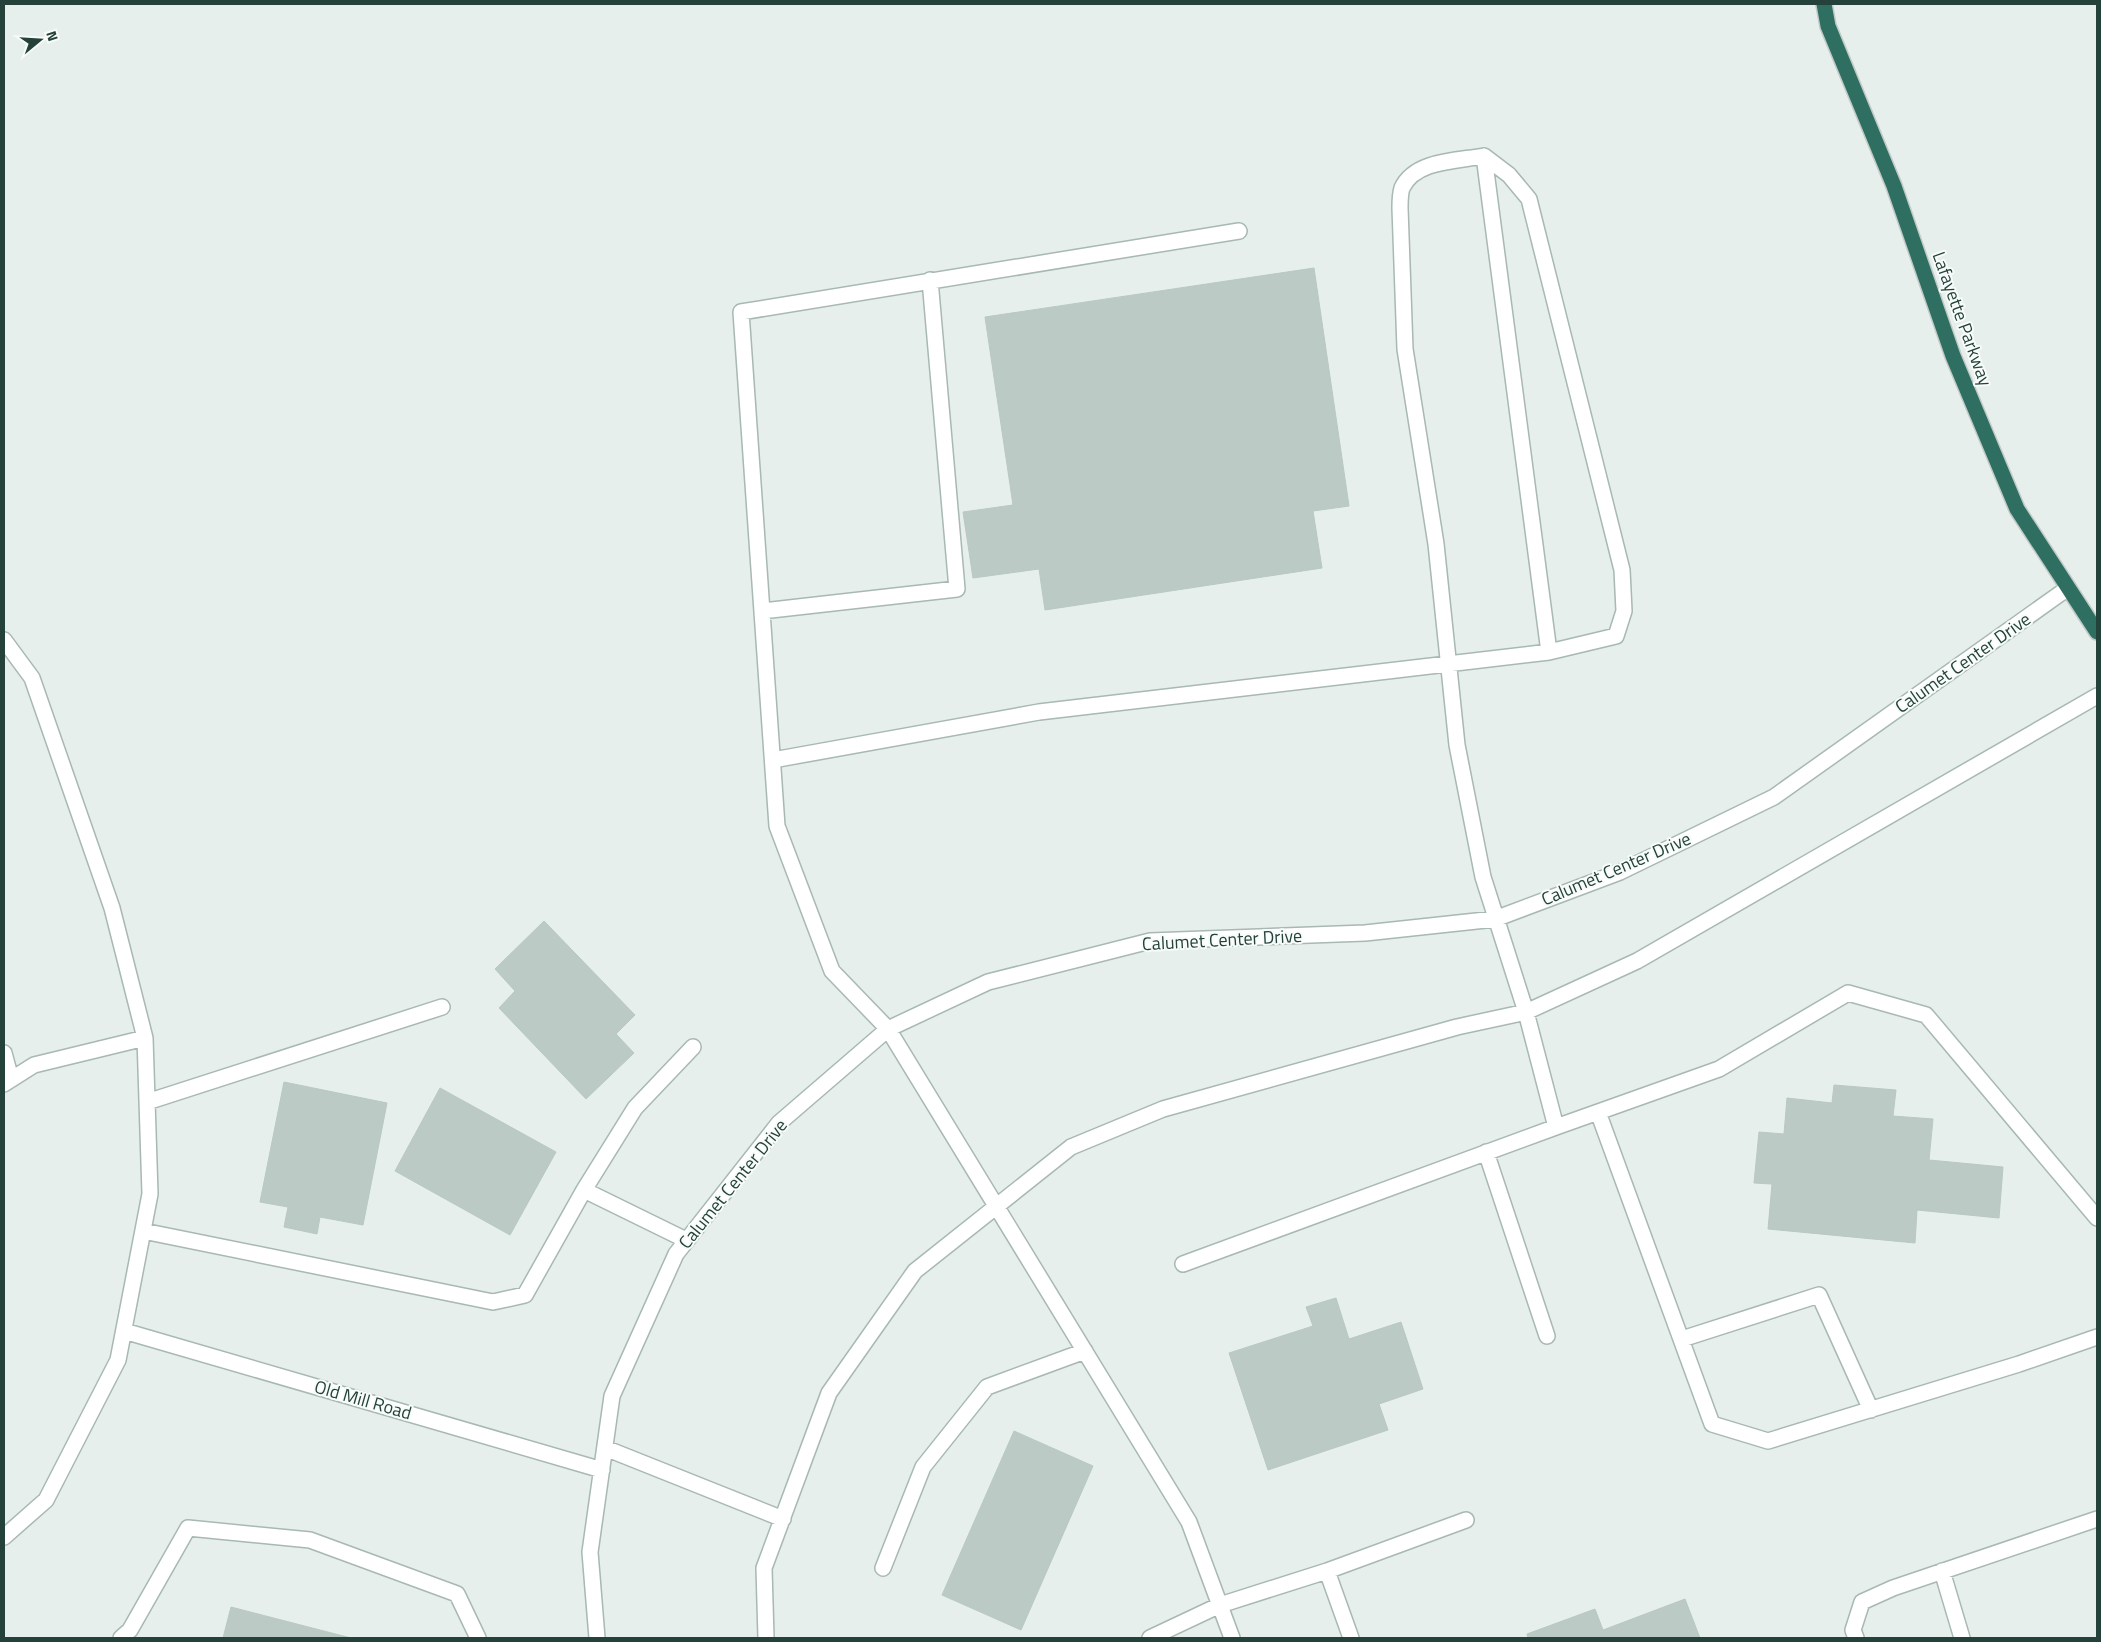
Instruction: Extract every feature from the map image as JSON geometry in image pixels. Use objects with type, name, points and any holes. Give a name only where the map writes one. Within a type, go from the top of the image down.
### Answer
[{"type":"highway","name":"Lafayette Parkway","points":[[1824,4],[1828,26],[1894,186],[1953,356],[2016,509],[2097,632]]},
{"type":"lane","points":[[1484,156],[1549,652]]},
{"type":"lane","points":[[773,760],[1039,712],[1448,665],[1549,652],[1616,636],[1624,611],[1622,570],[1529,199],[1509,175],[1484,156],[1426,166],[1411,175],[1401,190],[1400,208],[1406,349],[1436,544],[1448,665],[1459,755],[1483,876],[1495,920],[1526,1012],[1556,1127]]},
{"type":"lane","points":[[1232,1638],[1189,1522],[998,1206],[888,1029],[832,971],[777,826],[741,312],[1239,231]]},
{"type":"lane","points":[[762,611],[957,589],[930,280]]},
{"type":"lane","name":"Calumet Center Drive","points":[[597,1638],[590,1552],[612,1396],[676,1254],[779,1123],[888,1029],[988,982],[1150,941],[1365,933],[1495,920],[1620,872],[1774,797],[2068,588]]},
{"type":"lane","points":[[4,640],[32,678],[112,908],[145,1038],[150,1194],[118,1360],[46,1500],[4,1537]]},
{"type":"lane","points":[[766,1638],[764,1568],[829,1393],[915,1271],[1071,1147],[1164,1109],[1457,1027],[1526,1012],[1637,960],[2097,696]]},
{"type":"lane","points":[[1183,1264],[1486,1152],[1719,1069],[1848,993],[1926,1015],[2097,1218]]},
{"type":"lane","points":[[147,1102],[442,1007]]},
{"type":"lane","points":[[4,1053],[8,1081],[34,1065],[145,1038]]},
{"type":"lane","points":[[142,1231],[493,1302],[525,1295],[584,1190],[635,1108],[693,1047]]},
{"type":"lane","points":[[1598,1112],[1712,1424],[1768,1442],[2097,1338]]},
{"type":"lane","points":[[1486,1152],[1547,1336]]},
{"type":"lane","points":[[584,1190],[686,1240]]},
{"type":"lane","points":[[1682,1339],[1820,1296],[1871,1410]]},
{"type":"lane","name":"Old Mill Road","points":[[124,1331],[602,1470]]},
{"type":"lane","points":[[883,1568],[922,1467],[987,1387],[1085,1351]]},
{"type":"lane","points":[[605,1448],[783,1519]]},
{"type":"lane","points":[[1856,1638],[1853,1630],[1862,1602],[1893,1588],[2097,1519]]},
{"type":"lane","points":[[1150,1638],[1220,1605],[1327,1571],[1466,1520]]},
{"type":"lane","points":[[121,1638],[130,1630],[188,1528],[310,1540],[456,1594],[478,1638]]},
{"type":"lane","points":[[1327,1571],[1352,1638]]},
{"type":"lane","points":[[1942,1571],[1962,1638]]},
{"type":"building","points":[[1314,268],[1349,506],[1313,511],[1322,568],[1045,610],[1039,569],[973,578],[963,512],[1013,505],[985,317]]},
{"type":"building","points":[[544,921],[635,1015],[616,1034],[634,1053],[586,1099],[499,1008],[515,991],[495,969]]},
{"type":"building","points":[[284,1082],[387,1103],[363,1225],[320,1217],[317,1234],[284,1227],[288,1207],[260,1202]]},
{"type":"building","points":[[1834,1085],[1896,1090],[1893,1116],[1933,1119],[1929,1160],[2003,1167],[1999,1218],[1917,1210],[1915,1243],[1768,1229],[1772,1184],[1754,1183],[1759,1132],[1784,1134],[1787,1098],[1832,1103]]},
{"type":"building","points":[[440,1088],[556,1152],[510,1235],[395,1171]]},
{"type":"building","points":[[1336,1298],[1349,1339],[1401,1322],[1423,1389],[1379,1404],[1388,1430],[1268,1470],[1229,1353],[1313,1326],[1306,1307]]},
{"type":"building","points":[[1014,1431],[1093,1466],[1021,1630],[942,1595]]},
{"type":"building","points":[[1685,1599],[1700,1638],[1528,1638],[1527,1634],[1595,1609],[1603,1630]]},
{"type":"building","points":[[231,1607],[351,1638],[223,1638]]}]
